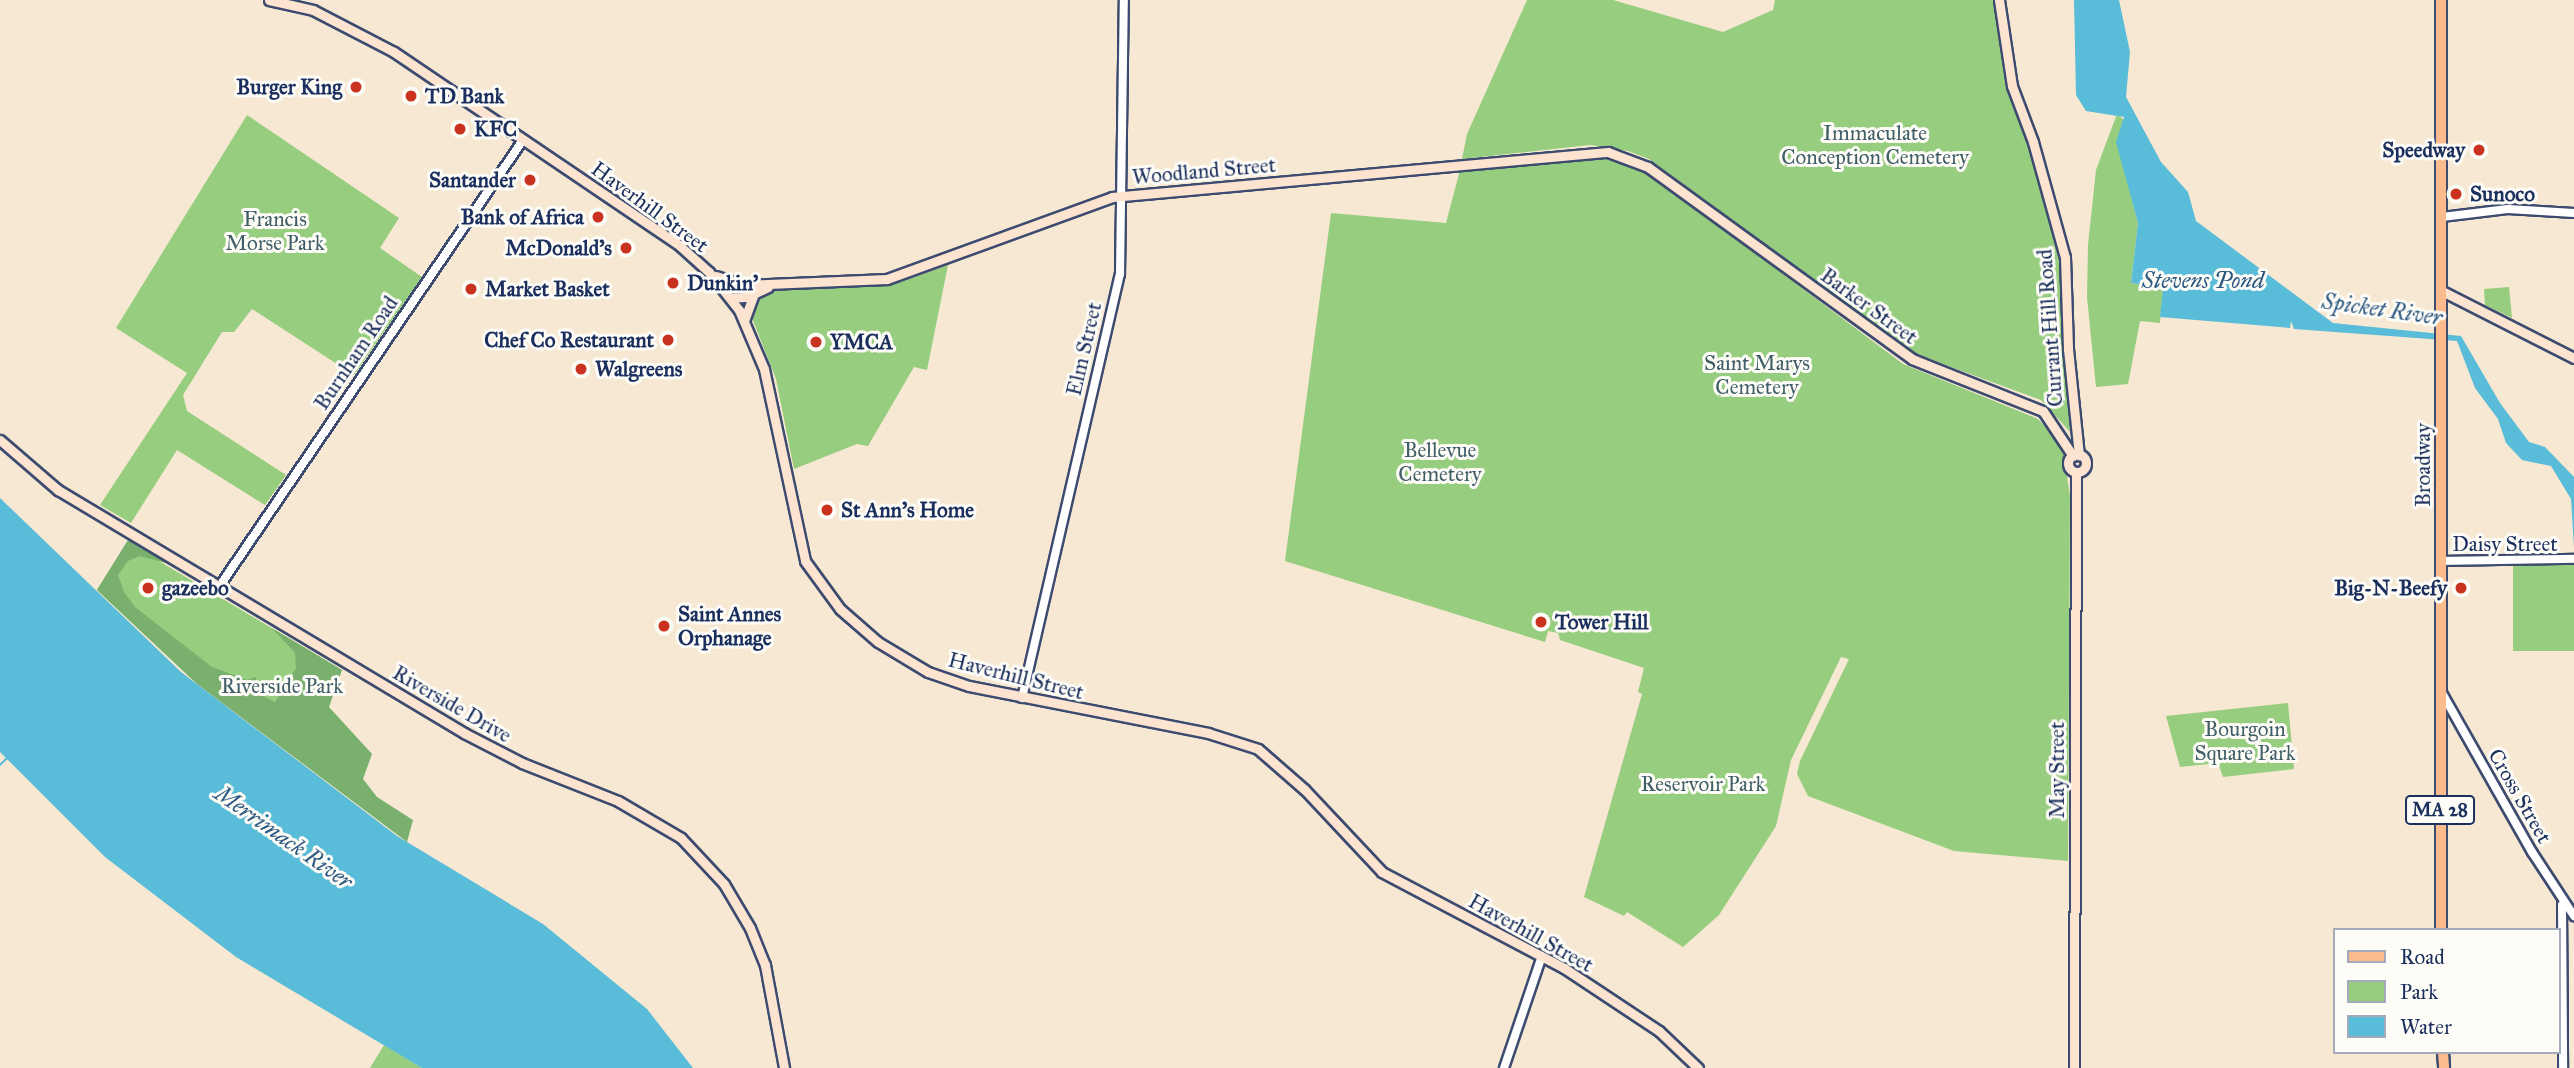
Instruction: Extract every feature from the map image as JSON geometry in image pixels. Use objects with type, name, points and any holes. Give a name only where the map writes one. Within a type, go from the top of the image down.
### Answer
[{"type":"main road","name":"Haverhill Street","points":[[269,0],[299,3],[394,51],[680,246],[711,274],[731,298],[744,321],[773,400],[799,542],[821,588],[858,627],[928,672],[1022,698],[1208,733],[1258,749],[1298,783],[1382,872],[1542,956],[1620,1003],[1698,1068]]},
{"type":"main road","name":"Currant Hill Road","points":[[1999,0],[2012,86],[2025,119],[2065,257],[2068,349],[2076,455],[2068,465],[2076,472]]},
{"type":"main road","name":"Broadway","points":[[2441,0],[2441,928]]},
{"type":"main road","name":"Woodland Street","points":[[711,274],[744,285],[900,276],[1121,197],[1589,152],[1625,156],[1648,167]]},
{"type":"main road","name":"Barker Street","points":[[1648,167],[1912,359],[2043,411],[2076,455]]},
{"type":"main road","points":[[731,298],[744,285]]},
{"type":"main road","name":"Woodland Street","points":[[731,298],[773,285]]},
{"type":"main road","points":[[2442,291],[2574,358]]},
{"type":"main road","points":[[744,321],[754,293]]},
{"type":"main road","name":"Riverside Drive","points":[[0,440],[52,485],[485,745],[618,802],[681,838],[724,883],[750,928],[765,965],[783,1068]]},
{"type":"main road","name":"May Street","points":[[2074,1068],[2076,472]]},
{"type":"street","name":"Elm Street","points":[[1022,698],[1119,274],[1124,0]]},
{"type":"street","name":"Burnham Road","points":[[219,587],[523,140]]},
{"type":"street","points":[[2442,217],[2508,209],[2574,213]]},
{"type":"street","name":"Daisy Street","points":[[2442,561],[2571,560]]},
{"type":"street","name":"Cross Street","points":[[2441,690],[2562,902],[2574,916]]},
{"type":"street","points":[[2562,902],[2563,1068]]},
{"type":"street","points":[[1504,1068],[1542,956]]},
{"type":"green space","name":"Immaculate Conception Cemetery","points":[[1527,0],[1613,0],[1723,32],[1773,10],[1775,0],[1996,0],[2010,93],[2058,240],[2071,433],[2041,400],[1916,354],[1649,159],[1628,151],[1590,145],[1462,159],[1467,134]]},
{"type":"green space","points":[[2117,114],[2125,121],[2117,142],[2138,223],[2131,283],[2163,288],[2160,323],[2140,321],[2128,384],[2096,387],[2087,297],[2088,245],[2096,170]]},
{"type":"green space","name":"Francis Morse Park","points":[[247,115],[399,218],[380,248],[422,277],[354,375],[252,309],[234,332],[222,332],[183,395],[187,411],[286,475],[265,505],[177,450],[131,523],[100,505],[187,373],[116,328]]},
{"type":"green space","name":"Bellevue Cemetery","points":[[1604,157],[1624,161],[1655,178],[1903,364],[2038,419],[2062,444],[2070,496],[2068,861],[1954,851],[1808,796],[1797,774],[1800,761],[1849,659],[1841,657],[1791,760],[1776,826],[1719,915],[1683,947],[1627,912],[1624,916],[1584,897],[1642,694],[1638,692],[1644,668],[1560,640],[1558,633],[1548,631],[1545,642],[1285,561],[1331,213],[1446,223],[1460,170]]},
{"type":"green space","name":"YMCA","points":[[948,265],[927,370],[914,367],[868,446],[857,444],[794,469],[776,379],[752,318],[754,303],[777,290],[901,282]]},
{"type":"green space","points":[[2509,287],[2512,318],[2485,305],[2484,289]]},
{"type":"green space","points":[[128,540],[173,565],[140,556],[128,561],[118,575],[124,592],[135,607],[212,667],[247,680],[256,677],[256,692],[275,702],[296,668],[295,653],[272,628],[342,670],[329,707],[372,754],[363,779],[377,797],[413,820],[407,842],[197,684],[97,590]]},
{"type":"green space","name":"Riverside Park","points":[[127,542],[342,670],[301,751],[192,679],[97,590]]},
{"type":"green space","points":[[2513,565],[2574,565],[2574,651],[2513,651]]},
{"type":"green space","name":"Bourgoin Square Park","points":[[2288,703],[2294,769],[2223,777],[2218,763],[2180,767],[2166,716]]},
{"type":"green space","points":[[384,1045],[422,1068],[370,1068]]},
{"type":"water","name":"Stevens Pond","points":[[2074,0],[2119,0],[2130,52],[2126,97],[2161,162],[2188,192],[2196,221],[2333,323],[2461,336],[2500,403],[2529,442],[2545,447],[2574,477],[2574,547],[2571,499],[2551,466],[2522,460],[2506,443],[2498,419],[2475,388],[2457,341],[2294,329],[2291,321],[2290,328],[2160,317],[2163,288],[2131,283],[2138,223],[2116,142],[2124,117],[2086,111],[2076,95]]},
{"type":"water","name":"Merrimack River","points":[[0,498],[181,672],[397,836],[543,924],[647,1009],[693,1068],[422,1068],[236,957],[105,857],[0,752]]},
{"type":"waterway","points":[[0,765],[7,758]]},
{"type":"place","name":"Burger King","points":[[356,87]]},
{"type":"place","name":"TD Bank","points":[[411,96]]},
{"type":"place","name":"KFC","points":[[460,129]]},
{"type":"place","name":"Speedway","points":[[2479,150]]},
{"type":"place","name":"Santander","points":[[530,180]]},
{"type":"place","name":"Sunoco","points":[[2456,194]]},
{"type":"place","name":"Bank of Africa","points":[[598,217]]},
{"type":"place","name":"McDonald's","points":[[626,248]]},
{"type":"place","name":"Dunkin'","points":[[673,283]]},
{"type":"place","name":"Market Basket","points":[[471,289]]},
{"type":"place","name":"Chef Co Restaurant","points":[[668,340]]},
{"type":"place","name":"YMCA","points":[[816,342]]},
{"type":"place","name":"Walgreens","points":[[581,369]]},
{"type":"place","name":"St Ann's Home","points":[[827,510]]},
{"type":"place","name":"gazeebo","points":[[148,588]]},
{"type":"place","name":"Big-N-Beefy","points":[[2461,588]]},
{"type":"place","name":"Tower Hill","points":[[1541,622]]},
{"type":"place","name":"Saint Annes Orphanage","points":[[664,626]]},
{"type":"water label","name":"Spicket River","points":[[2382,309]]},
{"type":"park label","name":"Saint Marys Cemetery","points":[[1757,375]]},
{"type":"park label","name":"Reservoir Park","points":[[1703,784]]}]
